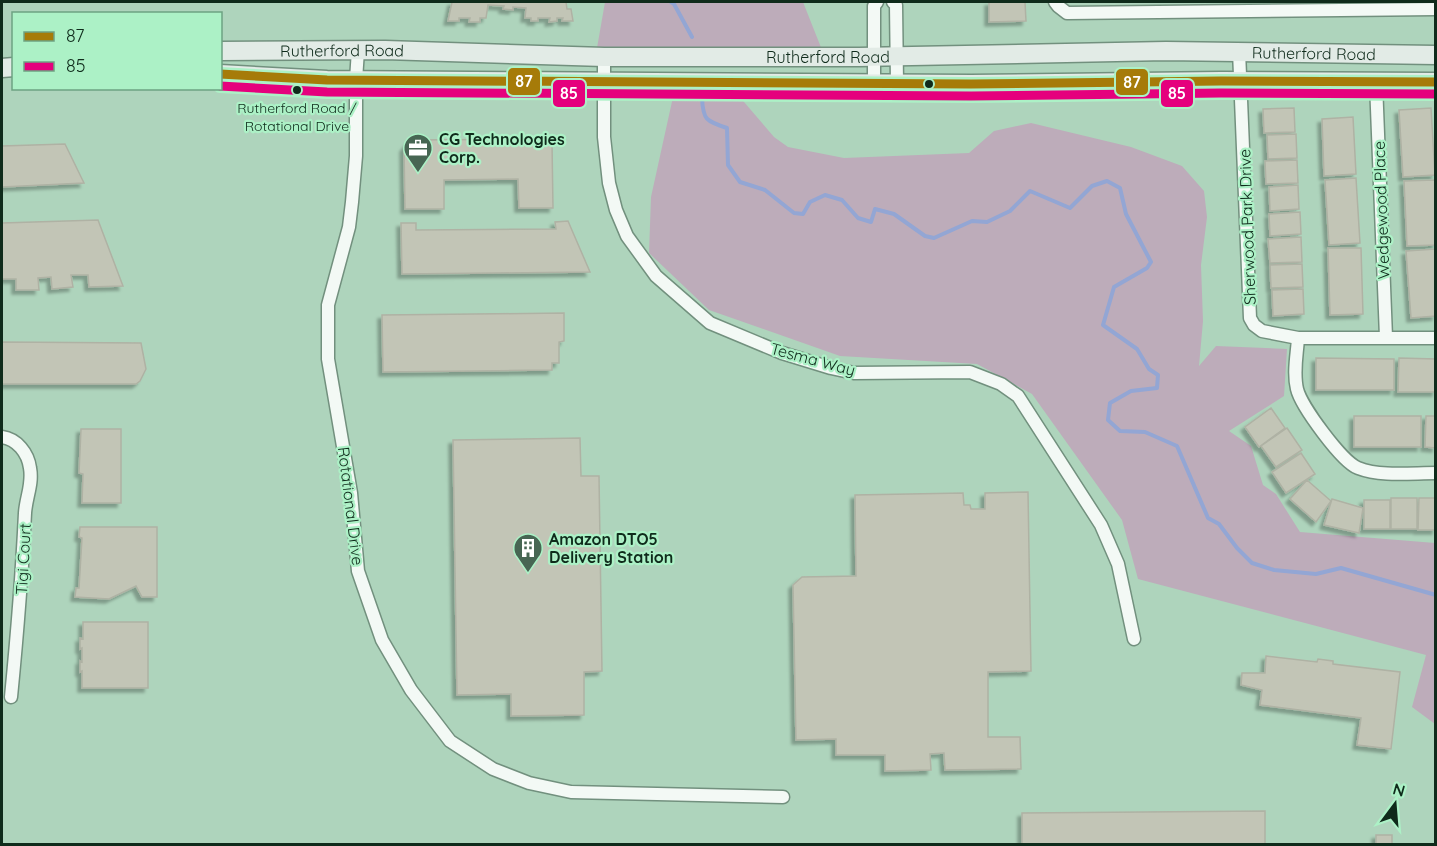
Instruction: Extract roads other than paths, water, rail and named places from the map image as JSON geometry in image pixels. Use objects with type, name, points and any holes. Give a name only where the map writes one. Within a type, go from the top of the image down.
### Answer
[{"type":"main road","name":"Rutherford Road","points":[[222,51],[358,50],[604,57],[897,56],[1166,51],[1436,54]]},
{"type":"main road","name":"Rutherford Road","points":[[222,74],[356,80],[874,83],[1436,82]]},
{"type":"street","points":[[874,83],[874,6],[877,2]]},
{"type":"street","points":[[893,2],[896,5],[897,83]]},
{"type":"street","points":[[1055,2],[1067,12],[1218,6],[1436,9]]},
{"type":"street","name":"Rotational Drive","points":[[358,50],[356,156],[352,202],[328,305],[328,359],[351,492],[358,571],[382,640],[411,690],[450,741],[493,769],[529,783],[571,792],[783,797]]},
{"type":"street","name":"Sherwood Park Drive","points":[[1239,51],[1250,318],[1254,325],[1262,331],[1298,338],[1436,338]]},
{"type":"street","name":"Tesma Way","points":[[604,57],[604,137],[609,183],[616,210],[627,236],[656,276],[710,324],[782,353],[854,373],[970,372],[1001,384],[1018,396],[1101,525],[1118,564],[1134,639]]},
{"type":"street","name":"Wedgewood Place","points":[[1376,83],[1386,337]]},
{"type":"street","points":[[1298,338],[1294,374],[1297,390],[1303,403],[1347,463],[1378,472],[1436,473]]},
{"type":"street","name":"Tigi Court","points":[[2,437],[9,438],[22,448],[30,465],[32,482],[26,503],[11,697]]},
{"type":"waterway","points":[[671,2],[692,37]]},
{"type":"waterway","points":[[702,98],[703,111],[707,119],[727,128],[728,165],[740,182],[765,190],[794,213],[803,214],[810,202],[825,195],[842,200],[858,218],[871,222],[875,209],[894,214],[925,236],[934,238],[972,221],[987,222],[1010,211],[1030,191],[1070,208],[1092,186],[1107,181],[1120,188],[1126,214],[1151,262],[1147,268],[1114,287],[1103,325],[1137,349],[1149,369],[1158,375],[1157,388],[1131,391],[1110,403],[1108,420],[1120,431],[1145,432],[1177,446],[1208,518],[1219,524],[1252,563],[1274,570],[1316,574],[1341,568],[1436,595]]},
{"type":"place","name":"Rutherford Road / Rotational Drive","points":[[297,90]]},
{"type":"place","name":"CG Technologies Corp.","points":[[418,174]]},
{"type":"place","name":"Amazon DTO5 Delivery Station","points":[[528,574]]}]
